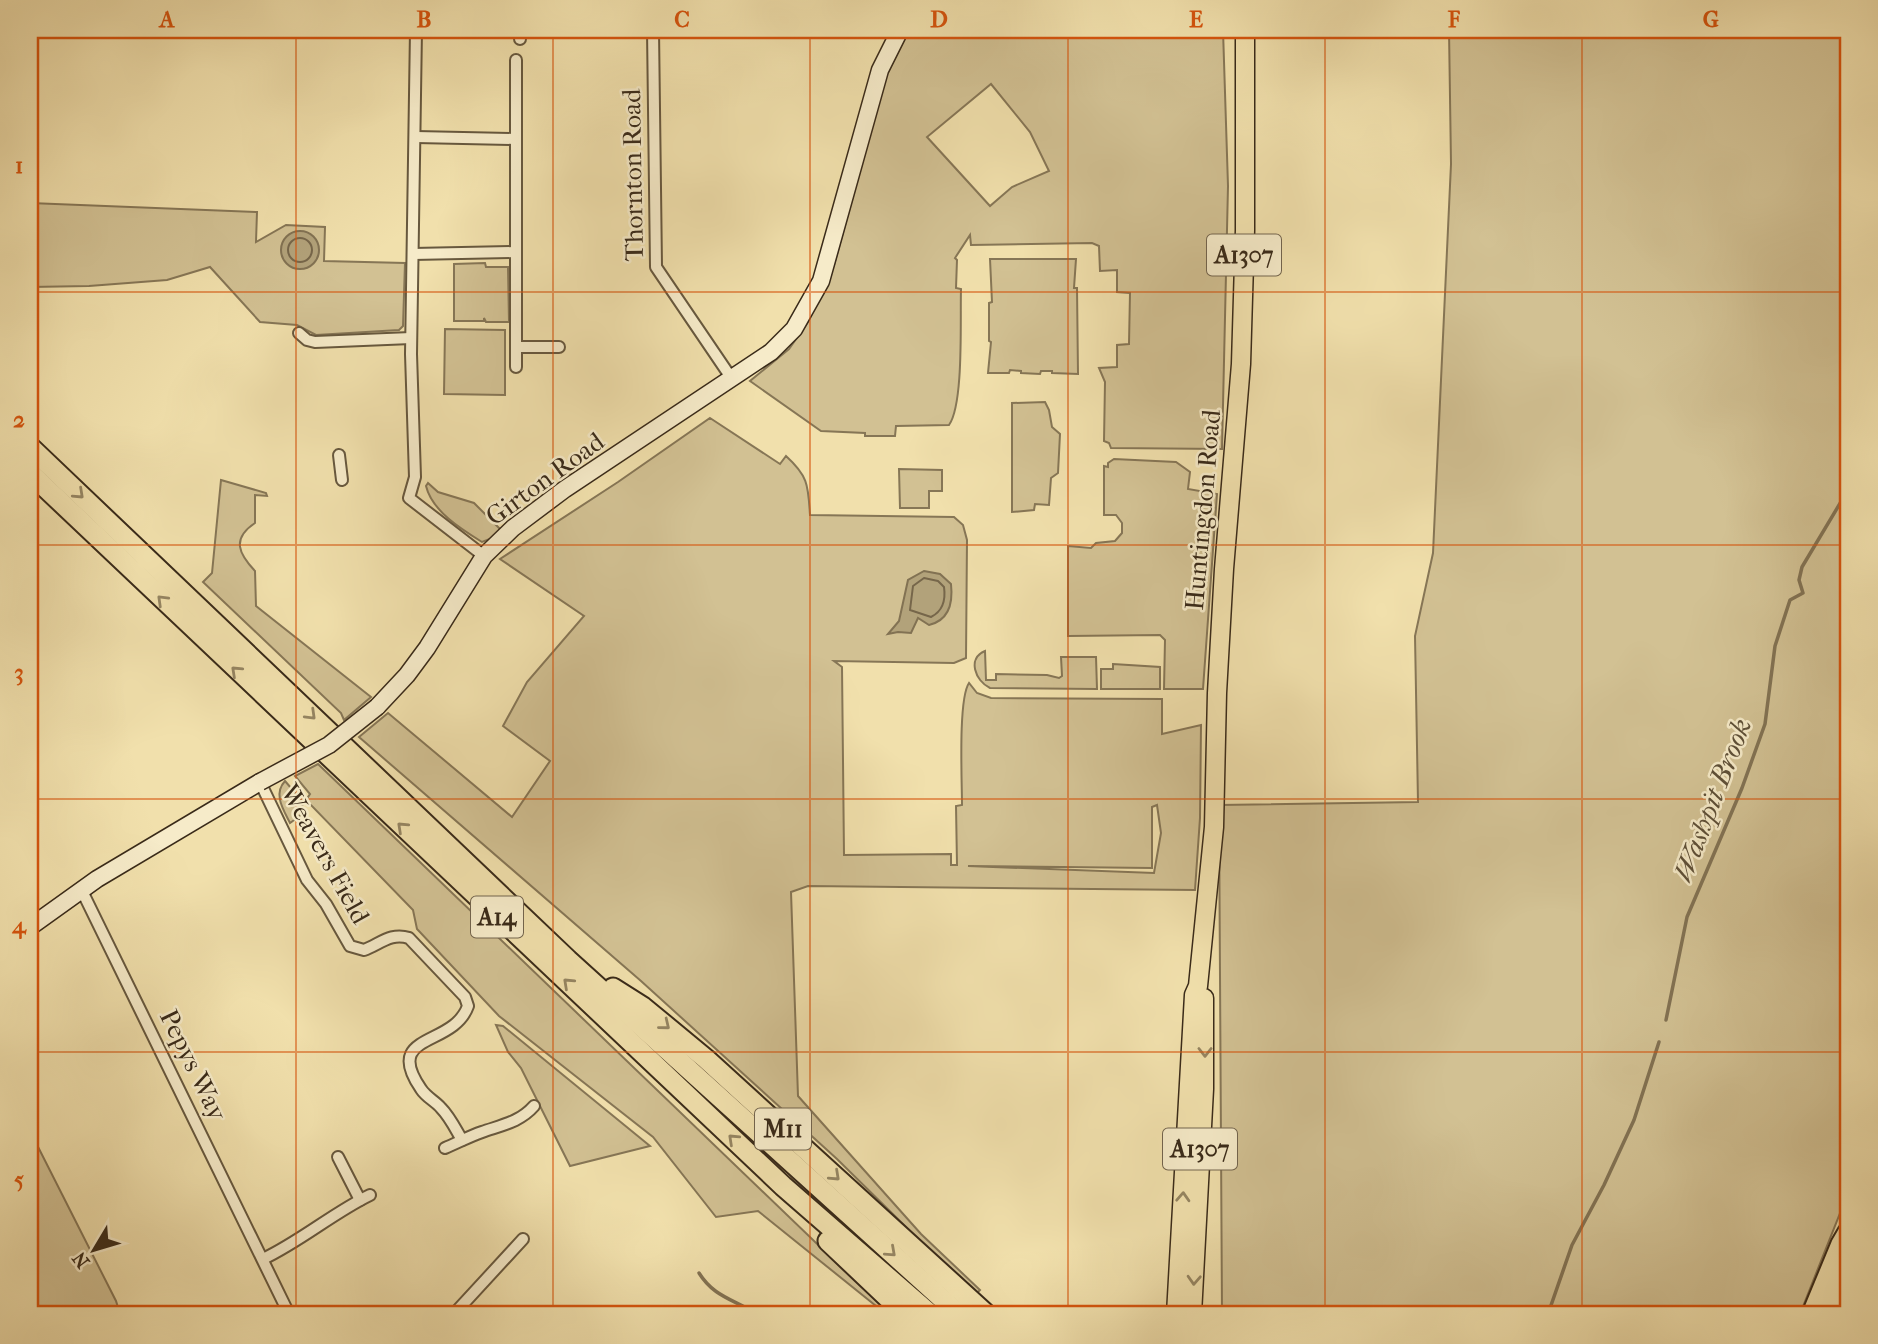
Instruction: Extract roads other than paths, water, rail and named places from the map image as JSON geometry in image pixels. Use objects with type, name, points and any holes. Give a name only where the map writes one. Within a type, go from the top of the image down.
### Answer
[{"type":"highway","name":"A14","points":[[30,447],[568,960],[959,1314]]},
{"type":"highway","name":"A14","points":[[30,474],[783,1186],[930,1314]]},
{"type":"highway","name":"M11","points":[[568,960],[643,1007],[706,1059],[986,1314]]},
{"type":"highway","name":"A14","points":[[783,1186],[817,1230],[905,1314]]},
{"type":"highway","points":[[1812,1314],[1848,1232]]},
{"type":"highway","points":[[1829,1314],[1848,1256]]},
{"type":"main road","name":"Huntingdon Road","points":[[1177,1314],[1204,998],[1198,986],[1214,827],[1217,693],[1224,569],[1241,364],[1245,230],[1245,33]]},
{"type":"main road","name":"Huntingdon Road","points":[[1192,1314],[1196,1088]]},
{"type":"street","points":[[416,30],[411,338],[415,477],[409,498],[484,556]]},
{"type":"street","name":"Thornton Road","points":[[653,30],[656,267],[732,379]]},
{"type":"street","name":"Girton Road","points":[[30,928],[107,873],[329,744],[377,707],[407,675],[427,648],[484,556],[513,528],[565,489],[771,352],[794,329],[821,281],[880,70],[900,30]]},
{"type":"street","points":[[516,60],[516,367]]},
{"type":"street","points":[[416,137],[516,139]]},
{"type":"street","points":[[413,254],[516,251]]},
{"type":"street","points":[[299,333],[307,340],[315,342],[411,338]]},
{"type":"street","points":[[516,347],[559,347]]},
{"type":"street","points":[[339,455],[342,481]]},
{"type":"street","name":"Weavers Field","points":[[260,782],[307,880],[326,904],[350,946],[364,950],[392,936],[409,938],[465,997],[468,1006],[465,1016],[446,1032],[413,1048],[409,1063],[420,1088],[446,1113],[462,1140]]},
{"type":"street","name":"Pepys Way","points":[[82,891],[289,1314]]},
{"type":"street","points":[[445,1148],[510,1124],[534,1107]]},
{"type":"street","points":[[263,1259],[365,1198],[338,1157]]},
{"type":"street","points":[[454,1314],[523,1239]]},
{"type":"street","points":[[411,1314],[426,1314]]},
{"type":"water","points":[[300,231],[314,236],[319,250],[314,264],[300,269],[286,264],[281,250],[286,236]]},
{"type":"water","points":[[924,571],[940,574],[951,584],[950,604],[946,615],[929,625],[918,618],[911,633],[888,634],[899,621],[908,580]]},
{"type":"waterway","name":"Washpit Brook","points":[[1666,1020],[1687,917],[1742,788],[1765,724],[1775,646],[1790,600],[1803,593],[1799,580],[1802,567],[1848,490]]},
{"type":"waterway","name":"Washpit Brook","points":[[1548,1314],[1572,1245],[1634,1120],[1659,1042]]},
{"type":"waterway","points":[[699,1273],[718,1293],[757,1314]]}]
